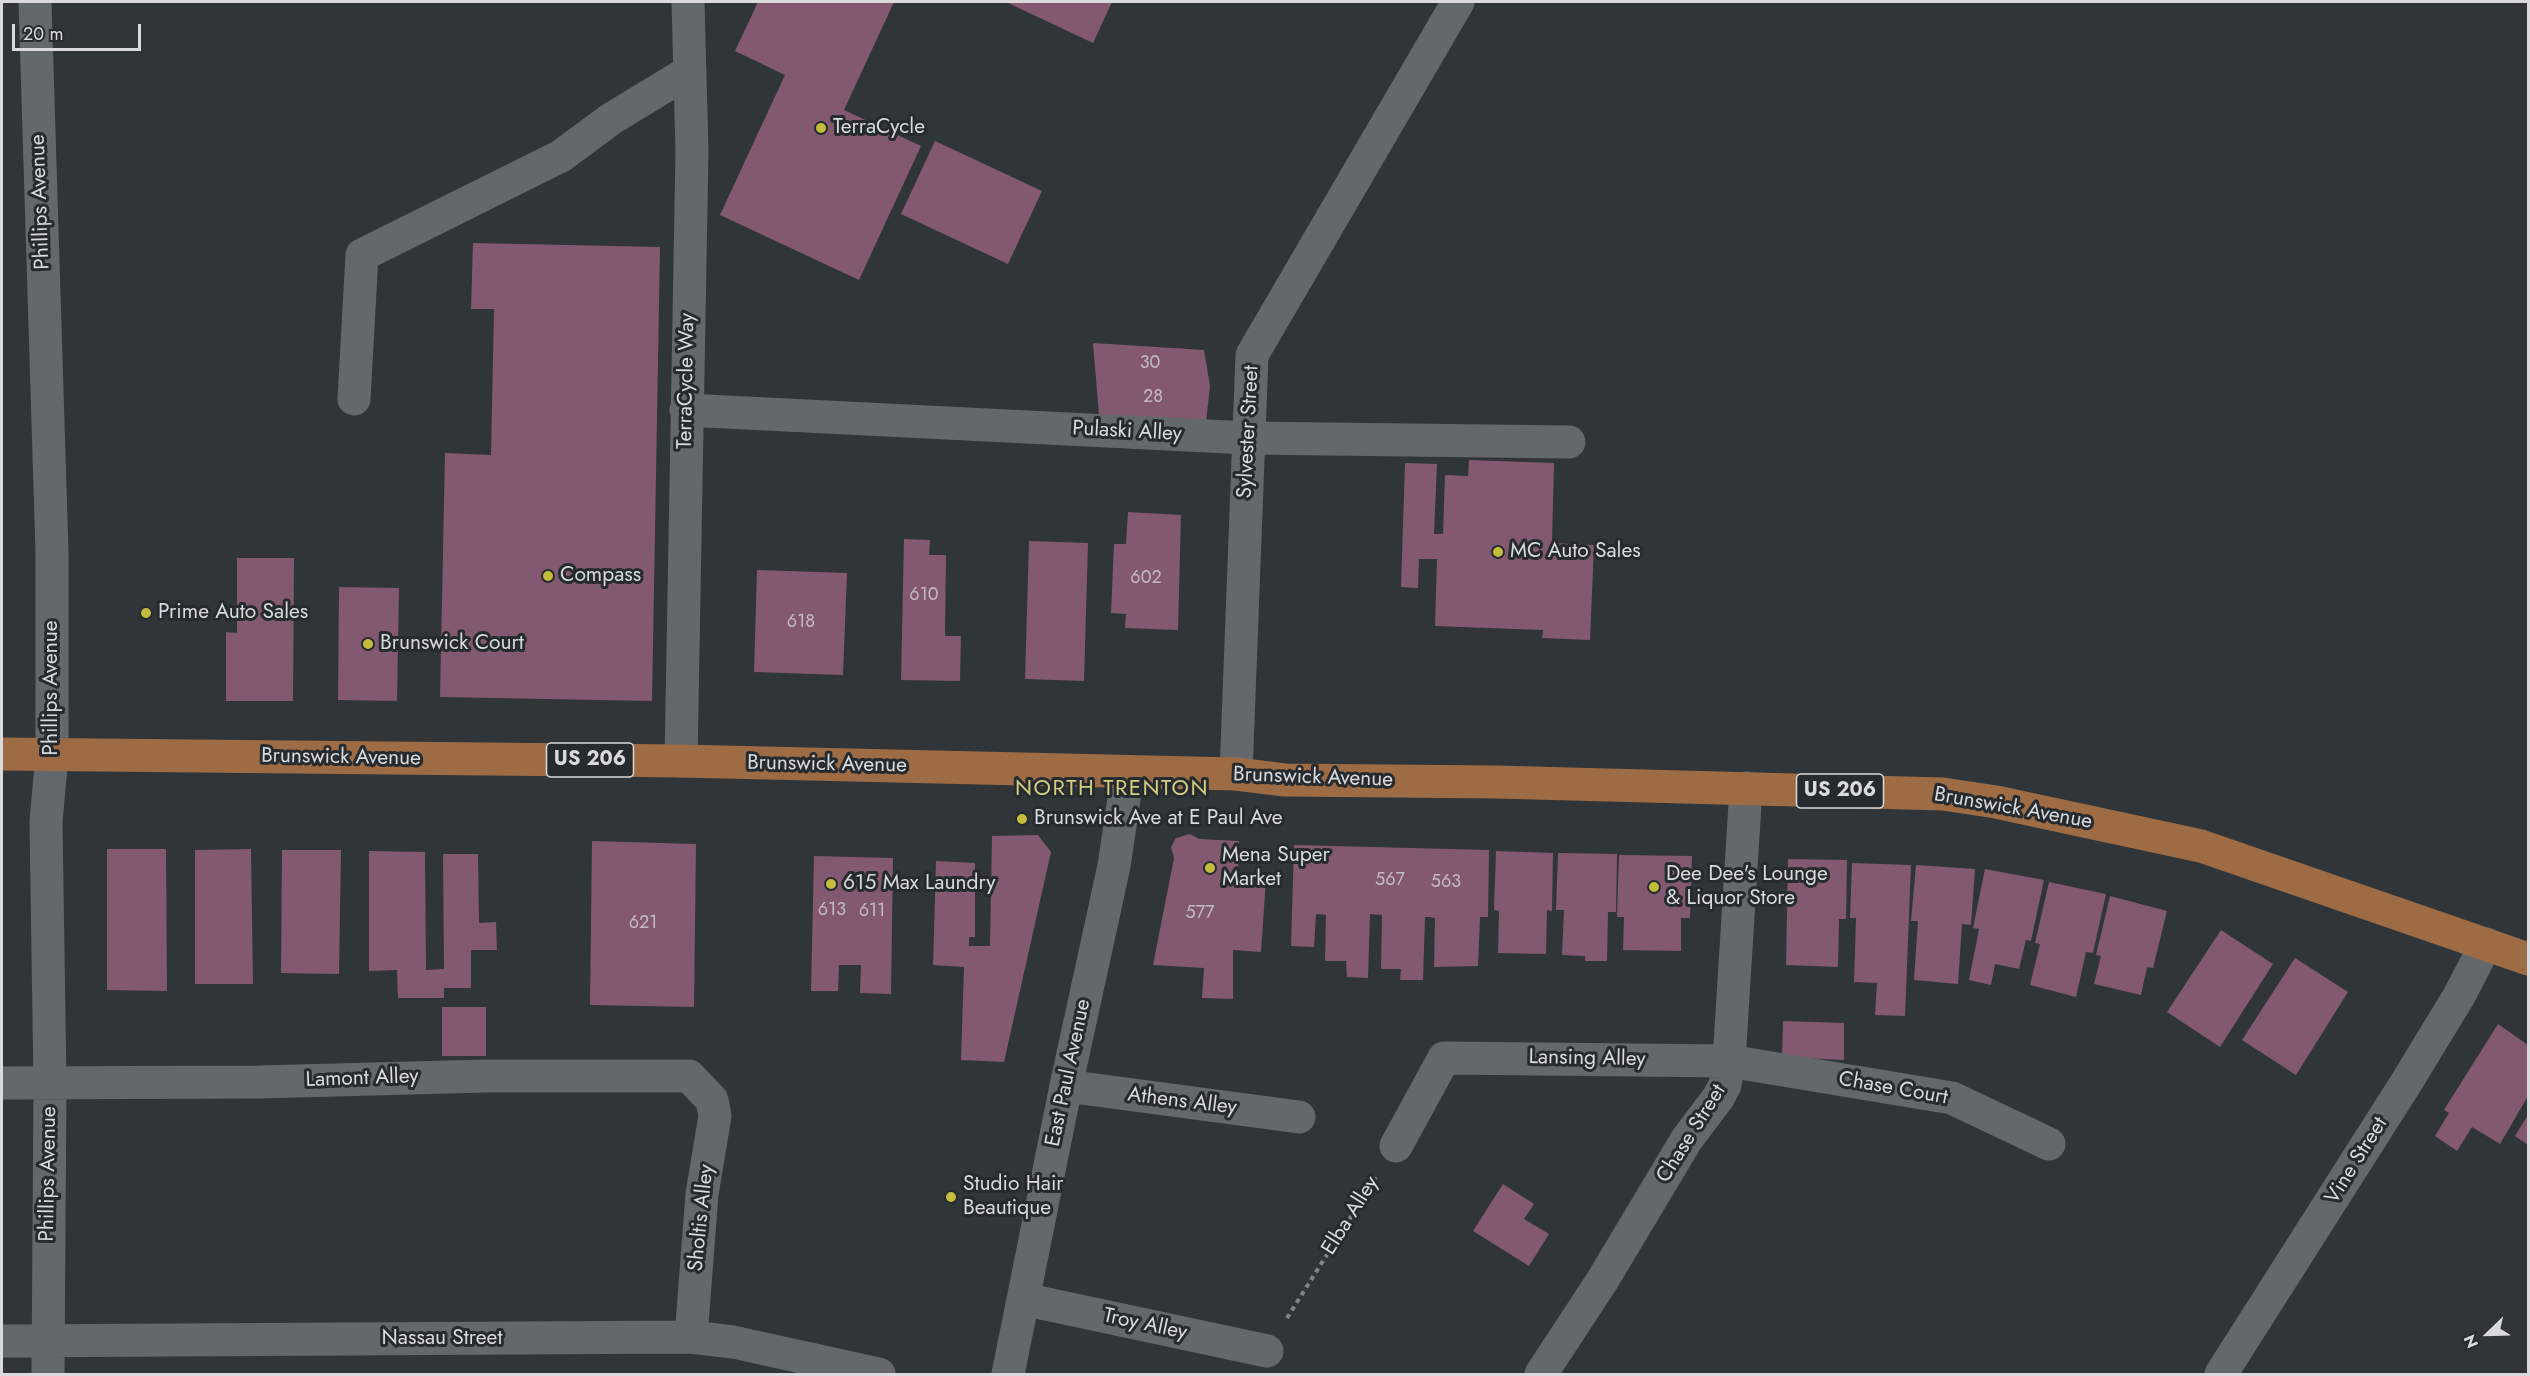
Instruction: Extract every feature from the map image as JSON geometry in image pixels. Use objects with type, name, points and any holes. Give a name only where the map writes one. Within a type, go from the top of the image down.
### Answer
[{"type":"main road","name":"Brunswick Avenue","points":[[2,754],[681,761],[1236,774],[1284,780],[1746,788],[1943,794],[1996,802],[2201,846],[2529,959]]},
{"type":"street","name":"Phillips Avenue","points":[[35,2],[52,552],[52,755],[46,821],[50,1083],[48,1374]]},
{"type":"street","name":"TerraCycle Way","points":[[681,761],[686,410],[693,151],[688,2]]},
{"type":"street","name":"Sylvester Street","points":[[1236,774],[1252,355],[1458,2]]},
{"type":"street","points":[[354,399],[362,255],[561,156],[611,120],[690,71]]},
{"type":"street","name":"Pulaski Alley","points":[[686,410],[1248,438],[1569,442]]},
{"type":"street","name":"East Paul Avenue","points":[[1008,1374],[1066,1086],[1114,866],[1128,772]]},
{"type":"street","name":"Chase Street","points":[[1541,1374],[1602,1281],[1687,1139],[1725,1085],[1730,1061],[1746,788]]},
{"type":"street","name":"Vine Street","points":[[2221,1374],[2412,1074],[2459,996],[2486,944]]},
{"type":"street","name":"Lansing Alley","points":[[1396,1146],[1444,1058],[1730,1061]]},
{"type":"street","name":"Chase Court","points":[[1730,1061],[1952,1098],[2049,1144]]},
{"type":"street","name":"Lamont Alley","points":[[2,1083],[260,1082],[486,1076],[689,1076],[712,1100]]},
{"type":"street","name":"Athens Alley","points":[[1066,1086],[1299,1117]]},
{"type":"street","name":"Sholtis Alley","points":[[691,1337],[702,1194],[715,1116],[712,1100]]},
{"type":"street","name":"Troy Alley","points":[[1023,1299],[1267,1351]]},
{"type":"street","name":"Nassau Street","points":[[2,1341],[691,1337],[733,1342],[879,1374]]},
{"type":"path","name":"Elba Alley","points":[[1267,1351],[1396,1146]]},
{"type":"building","name":"TerraCycle","points":[[758,2],[894,2],[844,110],[921,146],[859,280],[720,215],[785,75],[735,51]]},
{"type":"building","points":[[1006,2],[1112,2],[1093,43]]},
{"type":"building","points":[[935,141],[1042,191],[1008,264],[901,214]]},
{"type":"building","name":"Compass","points":[[473,243],[660,247],[652,701],[440,697],[445,453],[491,455],[494,309],[471,309]]},
{"type":"building","points":[[1093,343],[1204,350],[1210,386],[1205,431],[1100,427]]},
{"type":"building","name":"MC Auto Sales","points":[[1469,460],[1554,463],[1552,543],[1594,545],[1590,640],[1542,638],[1543,630],[1435,626],[1437,559],[1419,559],[1418,588],[1401,587],[1405,463],[1437,464],[1434,534],[1443,534],[1445,475],[1468,476]]},
{"type":"building","points":[[1128,512],[1181,515],[1178,630],[1125,628],[1126,614],[1111,613],[1114,544],[1126,544]]},
{"type":"building","points":[[904,539],[930,540],[929,555],[946,555],[945,636],[961,636],[960,681],[901,680]]},
{"type":"building","points":[[1029,541],[1088,543],[1084,681],[1025,679]]},
{"type":"building","points":[[237,558],[294,558],[293,701],[226,701],[226,632],[237,633]]},
{"type":"building","points":[[757,570],[847,573],[843,675],[754,672]]},
{"type":"building","name":"Brunswick Court","points":[[339,587],[399,588],[397,701],[338,700]]},
{"type":"building","points":[[1190,834],[1199,839],[1239,841],[1238,877],[1266,879],[1261,952],[1233,950],[1233,999],[1202,998],[1204,968],[1153,965],[1174,858],[1171,847],[1176,838]]},
{"type":"building","points":[[1038,835],[1051,852],[1004,1062],[961,1060],[964,967],[933,965],[936,861],[975,863],[975,937],[969,937],[969,946],[990,946],[992,836]]},
{"type":"building","points":[[592,841],[696,844],[694,1007],[590,1005]]},
{"type":"building","points":[[1294,845],[1489,850],[1488,917],[1480,917],[1478,966],[1434,967],[1435,918],[1430,917],[1425,917],[1423,980],[1400,980],[1401,969],[1381,969],[1382,915],[1370,914],[1368,978],[1347,977],[1346,961],[1325,961],[1326,915],[1316,914],[1314,947],[1291,946]]},
{"type":"building","points":[[107,849],[166,849],[167,991],[107,990]]},
{"type":"building","points":[[251,849],[253,984],[195,984],[195,850]]},
{"type":"building","points":[[282,850],[341,850],[339,974],[281,973]]},
{"type":"building","points":[[369,851],[425,852],[426,970],[444,969],[443,854],[478,854],[479,923],[496,922],[497,950],[471,950],[471,988],[444,988],[444,998],[398,998],[397,970],[369,971]]},
{"type":"building","points":[[1496,851],[1553,853],[1552,911],[1547,910],[1546,954],[1498,953],[1499,911],[1494,910]]},
{"type":"building","points":[[1558,853],[1617,854],[1616,912],[1608,912],[1607,961],[1585,961],[1585,956],[1562,955],[1564,910],[1556,910]]},
{"type":"building","name":"Dee Dee's Lounge & Liquor Store","points":[[1619,855],[1692,856],[1690,918],[1681,918],[1681,951],[1623,950],[1624,917],[1617,917]]},
{"type":"building","points":[[814,856],[893,858],[891,994],[860,993],[861,965],[839,965],[838,991],[811,991]]},
{"type":"building","points":[[1788,859],[1847,860],[1846,919],[1839,919],[1838,967],[1786,965]]},
{"type":"building","points":[[1852,863],[1911,865],[1905,1016],[1875,1015],[1877,983],[1854,982],[1856,918],[1850,918]]},
{"type":"building","points":[[1916,865],[1975,869],[1971,925],[1962,924],[1958,984],[1914,980],[1918,921],[1911,921]]},
{"type":"building","points":[[1985,869],[2044,880],[2031,941],[2026,940],[2019,969],[1995,964],[1991,985],[1969,980],[1979,929],[1973,928]]},
{"type":"building","points":[[2049,882],[2106,894],[2093,953],[2086,952],[2076,997],[2030,985],[2040,944],[2035,943]]},
{"type":"building","points":[[2110,896],[2167,911],[2153,968],[2147,967],[2141,995],[2094,984],[2101,956],[2096,955]]},
{"type":"building","points":[[2221,930],[2273,964],[2220,1047],[2167,1012]]},
{"type":"building","points":[[2295,958],[2348,992],[2296,1075],[2242,1040]]},
{"type":"building","points":[[442,1007],[486,1007],[486,1056],[442,1056]]},
{"type":"building","points":[[1783,1021],[1844,1023],[1844,1060],[1782,1057]]},
{"type":"building","points":[[2498,1024],[2528,1045],[2528,1096],[2500,1144],[2472,1127],[2457,1151],[2435,1136],[2449,1113],[2444,1110]]},
{"type":"building","points":[[2528,1115],[2528,1145],[2515,1136]]},
{"type":"building","points":[[1503,1184],[1534,1204],[1524,1219],[1549,1234],[1529,1266],[1473,1231]]},
{"type":"place","name":"TerraCycle","points":[[821,128]]},
{"type":"place","name":"MC Auto Sales","points":[[1498,552]]},
{"type":"place","name":"Compass","points":[[548,576]]},
{"type":"place","name":"Prime Auto Sales","points":[[146,613]]},
{"type":"place","name":"Brunswick Court","points":[[368,644]]},
{"type":"place","name":"Brunswick Ave at E Paul Ave","points":[[1022,819]]},
{"type":"place","name":"Mena Super Market","points":[[1210,868]]},
{"type":"place","name":"615 Max Laundry","points":[[831,884]]},
{"type":"place","name":"Dee Dee's Lounge & Liquor Store","points":[[1654,887]]},
{"type":"place","name":"Studio Hair Beautique","points":[[951,1197]]},
{"type":"district","name":"NORTH TRENTON","points":[[1112,790]]}]
